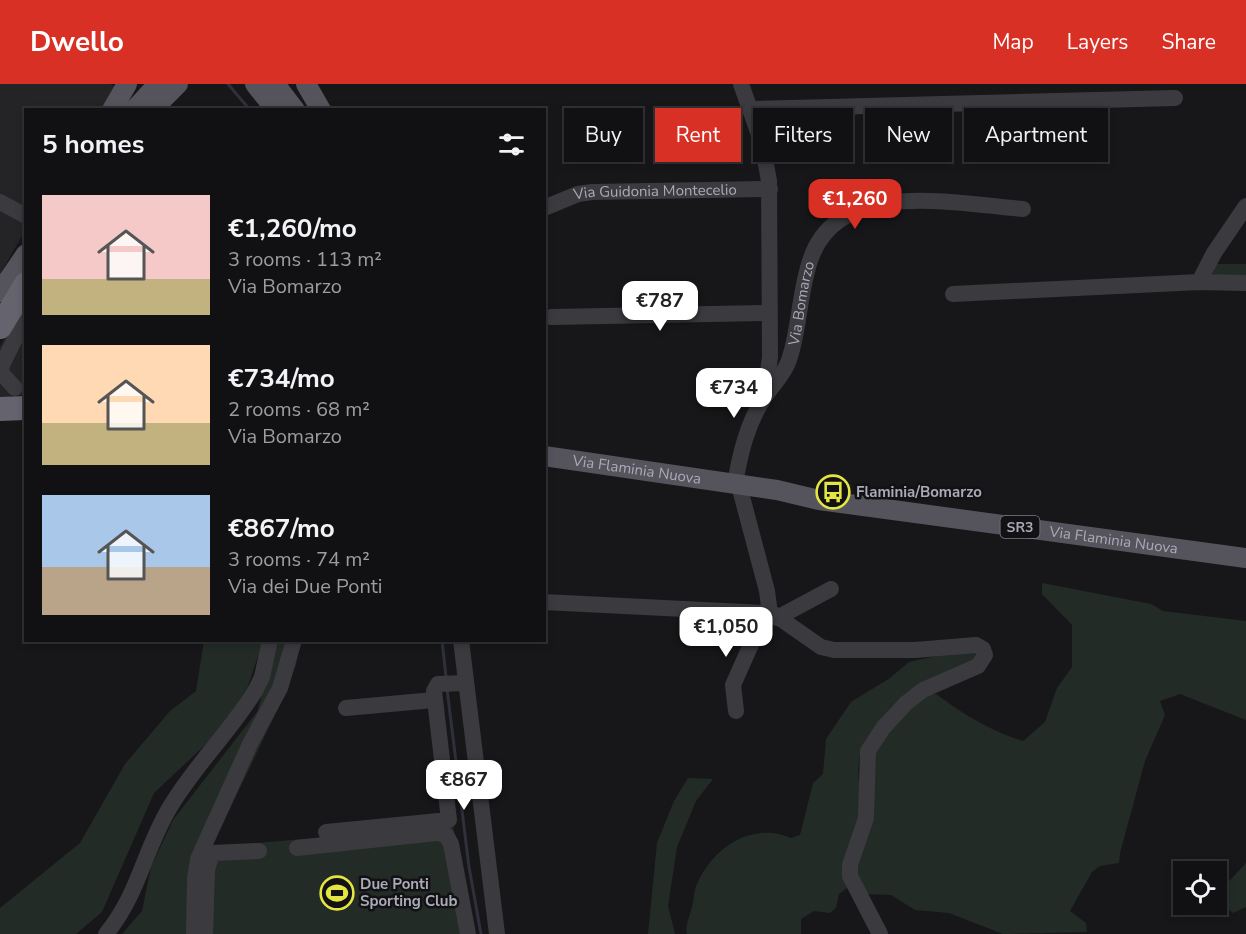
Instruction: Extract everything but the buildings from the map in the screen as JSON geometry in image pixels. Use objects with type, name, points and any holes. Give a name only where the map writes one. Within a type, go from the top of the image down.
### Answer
[{"type":"highway","points":[[0,327],[24,287]]},
{"type":"highway","points":[[0,409],[17,393]]},
{"type":"main road","points":[[136,108],[158,84]]},
{"type":"main road","points":[[154,108],[178,84]]},
{"type":"main road","points":[[255,84],[274,108]]},
{"type":"main road","points":[[275,84],[293,108]]},
{"type":"main road","points":[[283,84],[306,84],[320,108]]},
{"type":"main road","points":[[113,108],[123,85]]},
{"type":"main road","points":[[0,292],[24,257]]},
{"type":"main road","points":[[0,419],[24,418]]},
{"type":"main road","name":"Via Flaminia Nuova","points":[[546,456],[785,498],[802,497],[1246,558]]},
{"type":"main road","name":"Via Flaminia Nuova","points":[[546,465],[738,488]]},
{"type":"street","points":[[306,84],[312,84]]},
{"type":"street","name":"Via Bomarzo","points":[[741,84],[764,150],[770,189],[770,364],[764,398]]},
{"type":"street","points":[[751,109],[1175,98]]},
{"type":"street","name":"Via Guidonia Montecelio","points":[[546,207],[578,194],[592,192],[770,189]]},
{"type":"street","points":[[0,202],[24,215]]},
{"type":"street","name":"Via Bomarzo","points":[[770,614],[767,591],[738,488],[743,442],[764,398],[790,358],[806,274],[814,251],[827,229],[838,220],[862,208],[884,203],[1023,209]]},
{"type":"street","points":[[1199,282],[1214,253],[1246,206]]},
{"type":"street","points":[[953,294],[1199,282],[1246,283]]},
{"type":"street","points":[[550,316],[770,313]]},
{"type":"street","points":[[17,393],[2,374],[1,367],[24,321]]},
{"type":"street","points":[[546,602],[770,614],[831,589]]},
{"type":"street","points":[[770,614],[821,647],[834,650],[915,650],[976,645],[983,649],[985,655],[978,666],[922,690],[906,703],[883,728],[868,750],[866,818],[850,865],[850,876],[880,934]]},
{"type":"street","points":[[736,711],[733,685],[770,614]]},
{"type":"street","points":[[106,934],[130,900],[153,839],[170,807],[255,691],[262,677],[270,642]]},
{"type":"street","points":[[194,934],[195,879],[198,859],[250,744],[280,688],[293,642]]},
{"type":"street","points":[[326,832],[449,820],[448,687],[460,642]]},
{"type":"street","points":[[345,708],[448,687]]},
{"type":"street","points":[[448,687],[497,934]]},
{"type":"street","points":[[297,848],[436,833],[446,835],[451,844],[468,934]]},
{"type":"street","points":[[205,934],[207,870],[212,853],[259,850]]},
{"type":"shaded area","points":[[0,84],[110,84],[118,88],[105,108],[24,108],[24,233],[0,274]]},
{"type":"shaded area","points":[[1217,264],[1246,264],[1246,282],[1218,278],[1213,273]]},
{"type":"shaded area","points":[[24,306],[24,395],[0,398],[0,346]]},
{"type":"shaded area","points":[[1042,583],[1151,604],[1163,611],[1246,621],[1246,720],[1180,694],[1160,701],[1165,715],[1145,761],[1119,863],[1100,866],[1092,872],[1070,911],[1086,923],[1087,932],[1003,934],[949,913],[915,910],[891,895],[865,894],[855,877],[871,757],[878,743],[922,696],[936,694],[977,721],[1023,741],[1045,722],[1057,688],[1072,667],[1072,625],[1042,594]]},
{"type":"shaded area","points":[[204,642],[263,642],[248,686],[222,729],[154,793],[102,912],[76,934],[0,934],[0,908],[80,843],[125,764],[170,711],[196,691]]},
{"type":"shaded area","points":[[277,642],[300,642],[296,665],[283,698],[205,861],[200,934],[122,934],[142,911],[151,867],[173,820],[257,712]]},
{"type":"shaded area","points":[[968,649],[974,652],[976,658],[958,669],[907,692],[887,711],[865,744],[858,767],[861,808],[859,833],[847,888],[839,894],[836,908],[830,913],[814,911],[801,919],[801,934],[687,934],[687,924],[697,884],[713,859],[724,849],[749,835],[777,834],[791,838],[800,835],[813,783],[823,774],[826,739],[851,702],[890,678],[909,662]]},
{"type":"shaded area","points":[[688,778],[713,779],[696,801],[677,847],[668,906],[675,934],[648,934],[657,843],[674,801]]},
{"type":"shaded area","name":"Due Ponti Sporting Club","points":[[453,826],[473,934],[206,934],[211,852],[221,846]]},
{"type":"shaded area","points":[[1246,863],[1246,907],[1233,913],[1227,908],[1227,883]]},
{"type":"waterway","points":[[228,84],[248,108]]},
{"type":"waterway","points":[[442,642],[446,677]]},
{"type":"waterway","points":[[447,689],[469,867],[481,934]]},
{"type":"place","name":"Flaminia/Bomarzo","points":[[833,492]]},
{"type":"place","name":"Due Ponti Sporting Club","points":[[337,893]]}]
